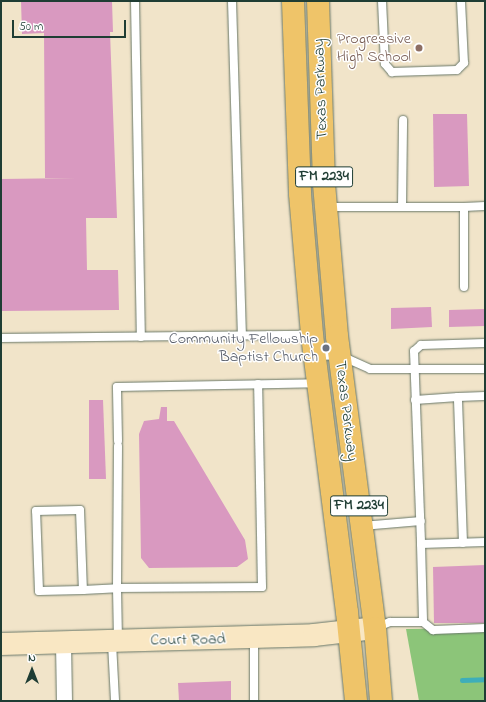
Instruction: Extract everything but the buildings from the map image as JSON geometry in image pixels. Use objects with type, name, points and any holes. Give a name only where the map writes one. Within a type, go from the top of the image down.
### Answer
[{"type":"main road","name":"Texas Parkway","points":[[293,1],[300,194],[312,335],[349,632],[356,701]]},
{"type":"main road","name":"Texas Parkway","points":[[318,1],[326,207],[339,355],[375,628],[381,701]]},
{"type":"street","name":"Court Road","points":[[1,644],[254,638],[314,635],[375,628]]},
{"type":"street","points":[[63,643],[64,701]]},
{"type":"lane","points":[[135,1],[141,337]]},
{"type":"lane","points":[[232,1],[242,336]]},
{"type":"lane","points":[[382,1],[385,64],[392,72],[457,70],[464,62],[461,1]]},
{"type":"lane","points":[[402,207],[403,120]]},
{"type":"lane","points":[[326,207],[485,206]]},
{"type":"lane","points":[[464,207],[464,287]]},
{"type":"lane","points":[[1,338],[312,335]]},
{"type":"lane","points":[[423,622],[421,521],[414,351],[421,345],[485,342]]},
{"type":"lane","points":[[315,356],[339,355],[370,369],[485,369]]},
{"type":"lane","points":[[115,701],[118,443],[116,387],[318,383]]},
{"type":"lane","points":[[83,590],[80,510],[36,511],[39,591],[83,590],[117,588],[262,587],[258,384]]},
{"type":"lane","points":[[415,400],[485,396]]},
{"type":"lane","points":[[458,397],[463,542]]},
{"type":"lane","points":[[361,526],[421,521]]},
{"type":"lane","points":[[421,544],[485,542]]},
{"type":"lane","points":[[375,628],[390,622],[423,622],[433,630],[485,628]]},
{"type":"lane","points":[[254,638],[254,701]]},
{"type":"green space","points":[[485,628],[485,701],[419,701],[406,629]]},
{"type":"waterway","points":[[462,680],[485,679]]},
{"type":"place","name":"Progressive High School","points":[[419,48]]},
{"type":"place","name":"Community Fellowship Baptist Church","points":[[326,348]]}]
